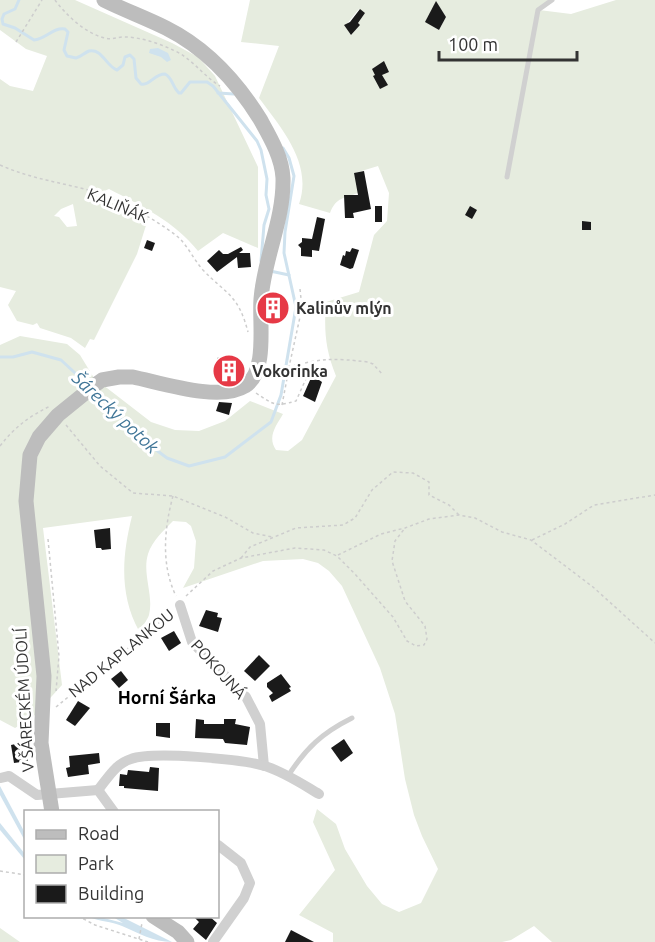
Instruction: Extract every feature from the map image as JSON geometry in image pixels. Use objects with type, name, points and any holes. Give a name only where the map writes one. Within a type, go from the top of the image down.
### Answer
[{"type":"street","points":[[104,0],[168,29],[204,52],[224,71],[250,104],[280,160],[283,178],[281,207],[261,297],[260,358],[255,376],[246,386]]},
{"type":"street","name":"V ŠÁRECKÉM ÚDOLÍ","points":[[52,810],[44,767],[41,718],[44,676],[26,501],[30,455],[55,410],[102,380],[119,377],[221,393],[246,386]]},
{"type":"street","name":"POKOJNÁ","points":[[180,605],[192,642],[246,697],[260,724],[264,766]]},
{"type":"street","points":[[5,777],[37,795],[50,795],[98,790],[116,767],[132,758],[199,757],[264,766],[288,776],[319,794]]},
{"type":"street","points":[[98,790],[113,810]]},
{"type":"street","points":[[213,942],[244,898],[250,882],[240,863],[219,846]]},
{"type":"street","points":[[148,918],[178,932],[187,942]]},
{"type":"lane","points":[[507,177],[538,10],[552,0]]},
{"type":"lane","points":[[288,776],[298,759],[314,741],[352,718]]},
{"type":"path","points":[[16,42],[42,0]]},
{"type":"path","points":[[55,0],[71,19],[98,36],[109,39],[132,38],[172,49],[192,60],[204,74],[222,87]]},
{"type":"path","name":"KALIŇÁK","points":[[0,165],[30,177],[91,191],[150,216],[180,239],[202,269],[233,296],[243,315],[249,336]]},
{"type":"path","points":[[281,406],[302,308],[300,289]]},
{"type":"path","points":[[289,368],[314,360],[333,358],[368,362],[383,375]]},
{"type":"path","points":[[246,386],[273,405],[281,406],[296,401],[314,360]]},
{"type":"path","points":[[0,446],[13,429],[25,419],[55,410],[75,438],[100,466],[134,494],[172,496],[225,517],[252,533],[274,538]]},
{"type":"path","points":[[241,558],[250,547],[296,528],[343,525],[356,518],[372,490],[393,472],[413,473],[429,482],[429,495],[449,505],[459,515]]},
{"type":"path","points":[[531,540],[565,524],[594,505],[655,495]]},
{"type":"path","points":[[172,496],[165,540],[170,584],[180,605]]},
{"type":"path","points":[[338,556],[381,534],[429,519],[459,515],[475,518],[502,532],[531,540],[593,587],[655,643]]},
{"type":"path","points":[[241,558],[295,548],[324,550],[338,556],[393,617],[407,641],[416,646],[424,645],[428,639],[425,626],[405,601],[392,561],[395,541],[405,528]]},
{"type":"path","points":[[48,539],[59,656],[57,689],[51,698]]},
{"type":"path","name":"NAD KAPLANKOU","points":[[41,718],[180,605],[197,584],[213,571],[241,558]]},
{"type":"path","points":[[5,777],[44,767]]},
{"type":"path","points":[[0,871],[24,875]]},
{"type":"path","points":[[82,918],[95,925],[148,942]]},
{"type":"path","points":[[139,940],[148,918]]},
{"type":"green space","points":[[0,0],[75,0],[198,57],[215,76],[258,167],[258,248],[223,233],[198,251],[168,223],[146,208],[109,189],[95,195],[148,219],[137,254],[94,340],[90,339],[85,348],[71,338],[40,328],[37,323],[33,325],[17,321],[8,305],[16,291],[0,287],[0,79],[10,86],[33,91],[47,56],[26,49],[0,30]],"holes":[[[73,204],[77,226],[67,227],[59,217],[54,216],[61,209]]]},
{"type":"green space","points":[[250,0],[548,0],[539,10],[571,14],[616,0],[655,0],[655,942],[552,942],[534,926],[511,940],[502,942],[333,942],[333,933],[299,915],[335,870],[313,822],[317,809],[336,824],[345,849],[367,886],[382,904],[399,912],[421,903],[438,869],[414,815],[405,779],[395,714],[380,668],[342,586],[329,571],[318,563],[303,559],[263,561],[183,588],[194,568],[196,541],[191,526],[186,522],[173,521],[155,540],[148,554],[146,569],[150,607],[148,617],[139,631],[128,603],[124,575],[126,546],[132,516],[43,528],[62,685],[32,718],[15,728],[0,720],[0,345],[20,336],[67,344],[80,355],[94,378],[151,422],[175,430],[199,431],[225,421],[250,401],[283,414],[272,436],[276,450],[288,451],[302,440],[336,376],[326,339],[326,302],[359,292],[374,235],[387,221],[389,193],[378,166],[355,173],[358,193],[338,201],[330,213],[299,204],[302,175],[299,161],[277,122],[259,98],[279,46],[241,42]],"holes":[[[436,2],[446,17],[439,30],[426,22]],[[359,9],[365,13],[358,23],[360,25],[351,35],[345,26]]]},
{"type":"green space","points":[[0,928],[20,942],[0,942]]},
{"type":"water","points":[[158,48],[168,53],[171,60],[167,62],[149,53],[150,49]]},
{"type":"water","points":[[0,786],[24,831],[24,839],[0,795]]},
{"type":"water","points":[[0,823],[24,853],[24,859],[0,830]]},
{"type":"water","points":[[92,918],[104,918],[123,923],[115,918],[124,918],[172,942],[152,939],[118,924]]},
{"type":"building","points":[[436,1],[446,17],[439,30],[425,22]]},
{"type":"building","points":[[360,9],[365,13],[358,23],[360,25],[351,35],[344,25],[350,22]]},
{"type":"building","points":[[384,61],[389,72],[382,75],[388,85],[380,89],[372,69]]},
{"type":"building","points":[[364,171],[371,209],[353,213],[354,218],[345,218],[344,195],[358,195],[354,173]]},
{"type":"building","points":[[375,206],[382,206],[382,222],[375,222]]},
{"type":"building","points":[[470,206],[477,210],[472,219],[465,215]]},
{"type":"building","points":[[317,217],[325,219],[319,251],[312,250],[312,257],[301,256],[301,248],[298,245],[302,242],[302,238],[312,239]]},
{"type":"building","points":[[582,221],[591,222],[591,230],[582,230]]},
{"type":"building","points":[[147,240],[155,243],[152,251],[144,248]]},
{"type":"building","points":[[241,247],[243,250],[239,253],[250,253],[251,267],[238,268],[237,257],[217,272],[207,261],[219,250],[223,254],[228,254]]},
{"type":"building","points":[[352,248],[359,250],[353,268],[350,269],[340,265],[343,255],[345,256],[346,251],[350,252]]},
{"type":"building","points":[[271,294],[278,294],[277,323],[271,322]]},
{"type":"building","name":"Vokorinka","points":[[227,356],[229,367],[238,366],[242,376],[232,381],[221,382],[217,358]]},
{"type":"building","points":[[314,371],[321,374],[319,380],[322,382],[315,402],[303,396]]},
{"type":"building","points":[[219,402],[232,403],[229,415],[216,411]]},
{"type":"building","points":[[110,528],[111,549],[96,548],[94,530]]},
{"type":"building","points":[[206,610],[218,613],[217,617],[222,618],[218,632],[199,626]]},
{"type":"building","points":[[174,631],[181,643],[169,651],[161,638]]},
{"type":"building","points":[[259,655],[270,666],[255,681],[244,671]]},
{"type":"building","points":[[121,671],[128,680],[119,688],[111,679]]},
{"type":"building","points":[[281,674],[291,687],[289,688],[291,691],[272,702],[269,696],[273,693],[267,687],[267,683]]},
{"type":"building","points":[[78,701],[90,708],[75,726],[66,720]]},
{"type":"building","points":[[196,719],[204,720],[204,724],[224,724],[224,719],[236,719],[235,724],[250,727],[247,745],[225,743],[223,739],[195,738]]},
{"type":"building","points":[[156,723],[170,723],[170,738],[156,736]]},
{"type":"building","points":[[344,739],[353,753],[341,762],[331,748]]},
{"type":"building","points":[[25,742],[28,761],[14,763],[11,745]]},
{"type":"building","points":[[99,753],[100,763],[88,765],[89,774],[68,777],[66,768],[70,767],[69,756]]},
{"type":"building","points":[[150,767],[159,768],[158,791],[119,786],[120,774],[127,775],[128,770],[149,772]]},
{"type":"building","points":[[195,918],[211,918],[217,923],[206,940],[193,929],[199,922]]},
{"type":"building","points":[[291,930],[314,942],[285,942]]},
{"type":"waterway","name":"Šárecký potok","points":[[19,0],[15,9],[4,14],[3,24],[15,28],[34,40],[65,29],[68,32],[64,50],[67,56],[76,58],[89,51],[97,52],[117,70],[123,65],[125,57],[130,55],[134,59],[136,78],[141,84],[165,74],[179,93],[190,82],[207,82],[213,86],[257,141],[261,150],[267,179],[266,195],[269,209],[264,225],[261,261]]},
{"type":"waterway","name":"Šárecký potok","points":[[218,93],[234,94]]},
{"type":"waterway","name":"Šárecký potok","points":[[95,391],[140,438],[167,458],[189,466],[225,457],[271,422],[281,395],[296,307],[284,253],[294,176],[289,158],[283,148]]},
{"type":"waterway","points":[[270,271],[289,275]]},
{"type":"waterway","name":"Šárecký potok","points":[[0,357],[13,357],[32,352],[61,360],[88,385]]},
{"type":"place","name":"Kalinův mlýn","points":[[273,308]]},
{"type":"place","name":"Vokorinka","points":[[229,371]]},
{"type":"district","name":"Horní Šárka","points":[[167,697]]}]
